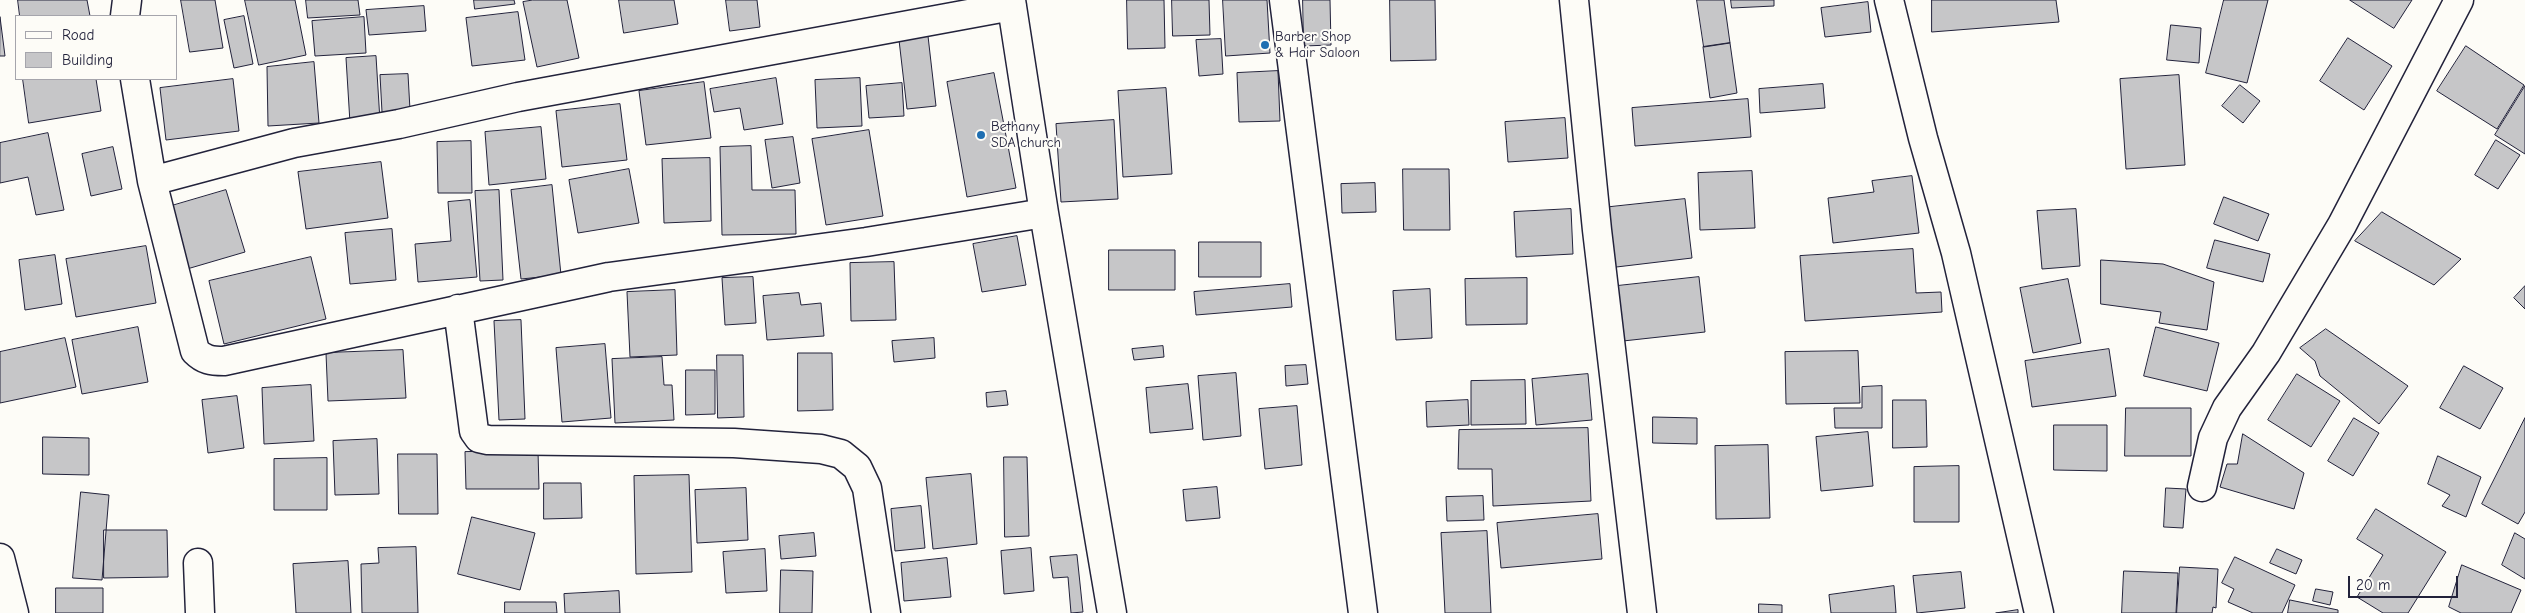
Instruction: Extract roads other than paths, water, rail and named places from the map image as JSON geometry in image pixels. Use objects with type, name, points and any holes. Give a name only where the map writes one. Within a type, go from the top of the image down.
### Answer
[{"type":"street","points":[[125,15],[127,0]]},
{"type":"street","points":[[1284,0],[1363,613]]},
{"type":"street","points":[[1574,0],[1597,230],[1642,613]]},
{"type":"street","points":[[1889,0],[1923,138],[1956,253],[2039,613]]},
{"type":"street","points":[[2202,487],[2213,438],[2227,408],[2266,353],[2342,224],[2459,0]]},
{"type":"street","points":[[152,181],[294,143],[399,124],[518,97],[1012,3],[1044,213],[1112,613]]},
{"type":"street","points":[[135,80],[152,181],[195,351],[202,358],[211,362],[224,361],[609,277],[866,242],[1044,213]]},
{"type":"street","points":[[458,309],[474,431],[479,438],[488,440],[734,444],[821,449],[841,454],[857,468],[867,488],[886,613]]},
{"type":"street","points":[[0,558],[14,613]]},
{"type":"street","points":[[198,564],[200,613]]},
{"type":"place","name":"Barber Shop & Hair Saloon","points":[[1265,45]]},
{"type":"place","name":"Bethany SDA church","points":[[981,135]]}]
